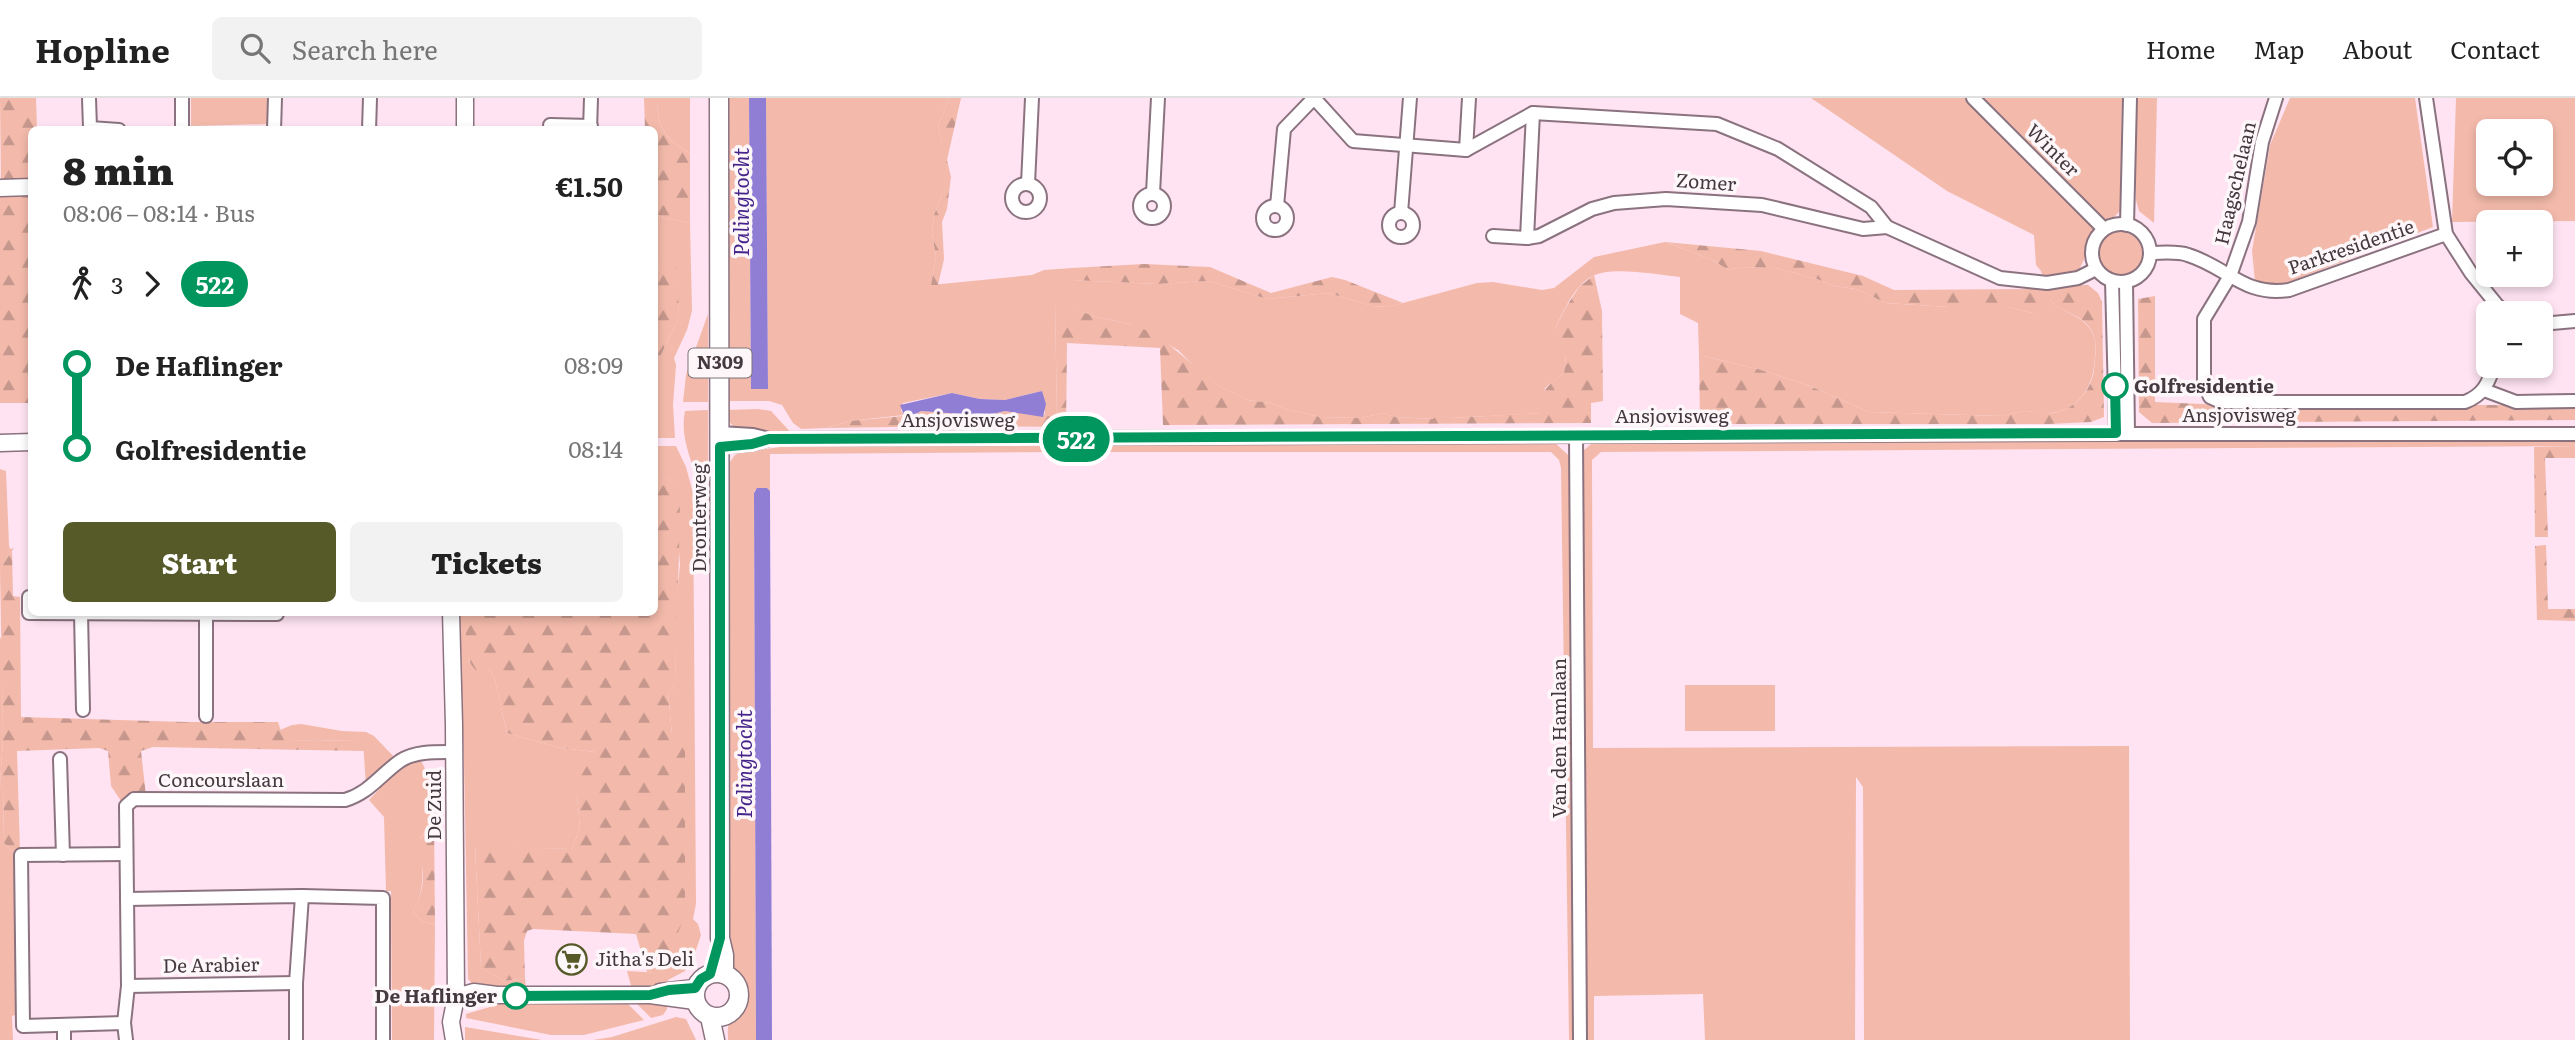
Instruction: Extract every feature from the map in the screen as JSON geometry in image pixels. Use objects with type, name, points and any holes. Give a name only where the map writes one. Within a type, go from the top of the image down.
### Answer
[{"type":"main road","name":"Dronterweg","points":[[717,974],[720,938],[719,98]]},
{"type":"main road","points":[[717,974],[735,982],[739,996],[735,1009],[717,1017],[701,1011],[695,994],[701,979],[717,974]]},
{"type":"main road","points":[[715,1040],[717,1017]]},
{"type":"main road","points":[[717,1017],[723,1040]]},
{"type":"street","points":[[89,98],[90,126]]},
{"type":"street","points":[[182,98],[182,126]]},
{"type":"street","points":[[274,126],[275,98]]},
{"type":"street","points":[[369,126],[370,98]]},
{"type":"street","points":[[465,98],[465,126]]},
{"type":"street","points":[[590,126],[591,98]]},
{"type":"street","points":[[1028,184],[1032,98]]},
{"type":"street","points":[[1153,193],[1158,98]]},
{"type":"street","points":[[1277,206],[1284,129],[1314,98],[1353,141],[1408,147],[1466,150],[1533,113],[1717,124],[1778,149],[1871,207],[1887,227],[2000,278],[2047,283],[2078,278],[2096,269]]},
{"type":"street","points":[[1401,213],[1410,98]]},
{"type":"street","points":[[1466,150],[1469,98]]},
{"type":"street","name":"Winter","points":[[1973,98],[2105,229]]},
{"type":"street","points":[[2127,225],[2130,98]]},
{"type":"street","name":"Haagschelaan","points":[[2276,98],[2262,142],[2249,222],[2230,276],[2204,319],[2204,384],[2210,397],[2221,402],[2465,402],[2478,397],[2484,390]]},
{"type":"street","points":[[2426,98],[2446,234],[2493,301]]},
{"type":"street","points":[[1527,238],[1533,113]]},
{"type":"street","points":[[550,125],[563,126]]},
{"type":"street","points":[[0,188],[28,187]]},
{"type":"street","name":"Zomer","points":[[1493,236],[1539,236],[1592,209],[1614,203],[1666,198],[1762,205],[1863,229],[1887,227]]},
{"type":"street","points":[[2127,225],[2142,233],[2150,253],[2145,270],[2137,278],[2126,282],[2112,281],[2096,269],[2092,247],[2105,229],[2127,225]]},
{"type":"street","name":"Parkresidentie","points":[[2150,253],[2186,254],[2214,266],[2243,284],[2270,293],[2289,290],[2446,234]]},
{"type":"street","points":[[2112,281],[2122,434]]},
{"type":"street","points":[[2122,434],[2126,282]]},
{"type":"street","points":[[2553,324],[2575,321]]},
{"type":"street","points":[[2489,378],[2484,390],[2516,402],[2575,401]]},
{"type":"street","name":"Ansjovisweg","points":[[720,440],[2122,434],[2575,435]]},
{"type":"street","name":"Van den Hamlaan","points":[[1576,436],[1580,1040]]},
{"type":"street","points":[[0,443],[28,442]]},
{"type":"street","points":[[81,616],[83,710]]},
{"type":"street","points":[[205,616],[206,716]]},
{"type":"street","name":"De Zuid","points":[[451,616],[456,997],[460,1011],[456,1040]]},
{"type":"street","name":"Concourslaan","points":[[126,1040],[124,1023],[128,986],[125,806],[134,799],[345,800],[360,796],[399,762],[411,756],[454,751]]},
{"type":"street","points":[[60,759],[63,855]]},
{"type":"street","points":[[124,1023],[23,1026],[21,855],[126,854]]},
{"type":"street","points":[[296,1040],[296,983],[302,896]]},
{"type":"street","points":[[127,899],[302,896],[383,898],[383,1040]]},
{"type":"street","name":"De Arabier","points":[[128,986],[296,983]]},
{"type":"street","points":[[456,997],[474,1000],[497,995],[695,994]]},
{"type":"street","points":[[64,1025],[64,1040]]},
{"type":"green space","points":[[0,98],[36,98],[37,126],[28,126],[28,183],[1,184]]},
{"type":"green space","points":[[191,98],[269,98],[269,124],[191,126]]},
{"type":"green space","points":[[644,98],[657,98],[658,117],[664,131],[674,143],[690,153],[690,223],[658,215],[658,126],[645,126]]},
{"type":"green space","points":[[657,98],[690,98],[690,153],[674,143],[664,131]]},
{"type":"green space","points":[[725,98],[749,98],[751,389],[768,389],[766,98],[949,98],[938,126],[942,143],[942,194],[934,215],[932,233],[936,257],[931,285],[1032,275],[1044,270],[1072,268],[1072,280],[1157,284],[1209,281],[1267,299],[1328,293],[1373,306],[1388,307],[1477,283],[1493,282],[1542,290],[1554,288],[1594,257],[1665,242],[1710,259],[1729,270],[1741,267],[1775,268],[1834,286],[1856,289],[1886,303],[2007,307],[2033,313],[2049,298],[2082,320],[2091,330],[2095,343],[2094,367],[2089,384],[2080,398],[2059,412],[2024,411],[2002,416],[1869,412],[1810,386],[1758,369],[1699,355],[1698,323],[1680,314],[1680,277],[1612,272],[1593,276],[1580,286],[1555,329],[1566,355],[1564,373],[1545,388],[1542,413],[1433,419],[1396,417],[1384,413],[1361,418],[1321,417],[1285,409],[1271,403],[1248,400],[1219,386],[1178,350],[1130,324],[1055,304],[1057,417],[1043,417],[1045,413],[1042,391],[1005,400],[980,399],[952,393],[903,403],[901,410],[904,415],[849,421],[826,428],[801,429],[793,423],[782,405],[769,401],[726,401]]},
{"type":"green space","points":[[949,98],[961,98],[947,160],[951,177],[947,209],[942,222],[944,259],[938,285],[931,285],[936,257],[932,233],[934,215],[942,194],[942,143],[938,126]]},
{"type":"green space","points":[[1811,98],[2122,98],[2120,211],[2095,236],[2079,270],[2053,278],[2043,278],[2036,265],[2034,235],[1947,191]]},
{"type":"green space","points":[[2134,98],[2157,98],[2154,223],[2139,211],[2136,200]]},
{"type":"green space","points":[[2290,98],[2415,98],[2433,227],[2289,282],[2266,285],[2255,281],[2252,251],[2270,145]]},
{"type":"green space","points":[[2456,98],[2575,98],[2575,221],[2553,221],[2553,210],[2476,210],[2476,222],[2452,222]]},
{"type":"green space","points":[[28,194],[28,403],[0,403],[0,195]]},
{"type":"green space","points":[[658,215],[690,223],[692,311],[687,330],[674,358],[675,438],[658,438],[658,361],[679,317],[676,265],[660,263],[658,270]]},
{"type":"green space","points":[[2121,230],[2137,237],[2144,253],[2137,269],[2121,276],[2105,269],[2098,253],[2105,237]]},
{"type":"green space","points":[[1665,242],[1761,251],[1863,276],[1894,290],[2027,289],[2088,285],[2098,293],[2102,302],[2104,417],[2091,422],[2049,424],[1700,424],[1699,355],[1758,369],[1810,386],[1869,412],[2002,416],[2024,411],[2052,413],[2074,404],[2085,392],[2092,378],[2095,340],[2088,325],[2050,299],[2044,309],[2033,313],[2007,307],[1886,303],[1856,289],[1834,286],[1775,268],[1741,267],[1729,270],[1710,259]]},
{"type":"green space","points":[[665,261],[677,265],[679,317],[658,361],[658,270],[660,263]]},
{"type":"green space","points":[[1144,264],[1210,267],[1271,293],[1332,277],[1403,303],[1388,307],[1373,306],[1328,293],[1267,299],[1209,281],[1157,284],[1071,280],[1072,268]]},
{"type":"green space","points":[[1594,275],[1602,311],[1603,401],[1591,403],[1591,423],[1163,425],[1160,348],[1067,343],[1066,427],[826,428],[849,421],[914,415],[921,411],[973,415],[1005,411],[1057,417],[1055,303],[1156,334],[1219,386],[1248,400],[1271,403],[1285,409],[1321,417],[1361,418],[1384,413],[1396,417],[1433,419],[1442,412],[1453,418],[1541,413],[1545,390],[1564,373],[1566,355],[1557,348],[1555,329],[1579,287]]},
{"type":"green space","points":[[2155,296],[2155,402],[2226,405],[2575,405],[2575,420],[2152,423],[2139,412],[2138,299]]},
{"type":"green space","points":[[708,314],[708,402],[683,402],[686,375]]},
{"type":"green space","points":[[708,410],[708,508],[687,448],[684,423],[685,411]]},
{"type":"green space","points":[[726,410],[771,411],[794,436],[735,429],[726,417]]},
{"type":"green space","points":[[2575,436],[2575,446],[1601,452],[1592,460],[1593,748],[2129,746],[2130,1040],[1864,1040],[1863,787],[1856,777],[1855,1040],[1705,1040],[1703,994],[1594,996],[1594,1040],[1583,1040],[1582,452],[1591,444],[1599,441]]},
{"type":"green space","points":[[1553,441],[1568,455],[1571,465],[1577,1040],[1569,1040],[1559,460],[1551,452],[1071,452],[1071,443]]},
{"type":"green space","points":[[1061,443],[1061,452],[770,454],[770,491],[767,488],[755,490],[754,493],[756,1040],[728,1040],[729,1023],[742,1004],[744,995],[740,981],[728,960],[727,466],[735,455],[741,452],[781,447]]},
{"type":"green space","points":[[658,446],[676,446],[686,467],[693,493],[696,904],[693,919],[698,924],[701,935],[693,959],[685,971],[668,980],[666,989],[632,989],[627,971],[661,973],[669,950],[672,734],[668,692],[675,686],[676,606],[680,565],[674,483],[658,474]]},
{"type":"green space","points":[[2575,446],[2575,458],[2545,458],[2548,537],[2535,537],[2534,447]]},
{"type":"green space","points":[[0,469],[6,471],[9,545],[10,549],[14,548],[0,569]]},
{"type":"green space","points":[[658,474],[674,483],[680,493],[675,686],[668,692],[672,734],[685,743],[685,912],[661,974],[647,972],[636,934],[533,929],[527,931],[524,941],[525,978],[505,981],[481,968],[475,846],[572,849],[580,827],[577,796],[581,776],[595,752],[561,748],[507,733],[494,676],[488,668],[479,672],[473,667],[466,646],[466,616],[658,616]]},
{"type":"green space","points":[[2546,545],[2548,609],[2575,609],[2575,621],[2537,620],[2535,546]]},
{"type":"green space","points":[[12,551],[13,596],[20,597],[21,717],[278,722],[284,740],[364,741],[364,751],[153,747],[141,751],[146,796],[121,801],[111,786],[108,751],[99,748],[17,751],[20,851],[17,856],[4,843],[3,788],[0,783],[3,739],[0,569]]},
{"type":"green space","points":[[458,616],[466,616],[469,662],[488,668],[494,676],[507,733],[561,748],[595,752],[577,796],[580,827],[572,849],[475,847],[481,968],[505,981],[525,978],[526,989],[474,986],[468,979]]},
{"type":"green space","points":[[0,637],[3,739],[0,783]]},
{"type":"green space","points":[[1685,685],[1775,685],[1775,731],[1685,731]]},
{"type":"green space","points":[[301,724],[366,732],[374,736],[395,758],[366,786],[363,741],[283,740],[280,730]]},
{"type":"green space","points":[[420,760],[427,772],[436,806],[433,820],[420,839],[422,885],[413,912],[422,921],[435,925],[434,1040],[392,1040],[391,891],[386,891],[384,817],[369,800],[398,770]]},
{"type":"green space","points":[[0,783],[3,788],[4,843],[17,856],[21,1013],[12,1016],[13,1040],[0,1040]]},
{"type":"green space","points":[[434,819],[435,925],[422,921],[413,912],[422,886],[423,869],[413,843],[420,839]]},
{"type":"green space","points":[[619,1001],[627,1003],[644,1020],[584,1035],[551,1035],[466,1018],[466,1014],[500,1004]]},
{"type":"green space","points":[[635,1002],[667,1003],[667,1009],[663,1015],[651,1018]]},
{"type":"green space","points":[[676,1017],[686,1019],[696,1040],[593,1040],[612,1037]]},
{"type":"green space","points":[[465,1027],[542,1040],[465,1040]]},
{"type":"shaded area","points":[[749,98],[766,98],[768,389],[751,389]]},
{"type":"shaded area","points":[[1042,391],[1046,404],[1043,417],[1005,411],[973,415],[921,411],[914,415],[904,415],[900,405],[952,393],[980,399],[1005,400]]},
{"type":"shaded area","points":[[757,488],[767,488],[770,491],[772,1040],[756,1040],[754,493]]},
{"type":"bus line","name":"522","points":[[516,996],[650,995],[695,988],[701,979],[710,974],[720,938],[720,447],[752,444],[769,439],[2116,433],[2115,386]]},
{"type":"place","name":"Golfresidentie","points":[[2115,386]]},
{"type":"place","name":"Jitha's Deli","points":[[572,959]]},
{"type":"place","name":"De Haflinger","points":[[516,996]]},
{"type":"water label","name":"Palingtocht","points":[[742,202]]},
{"type":"water label","name":"Palingtocht","points":[[745,764]]}]
